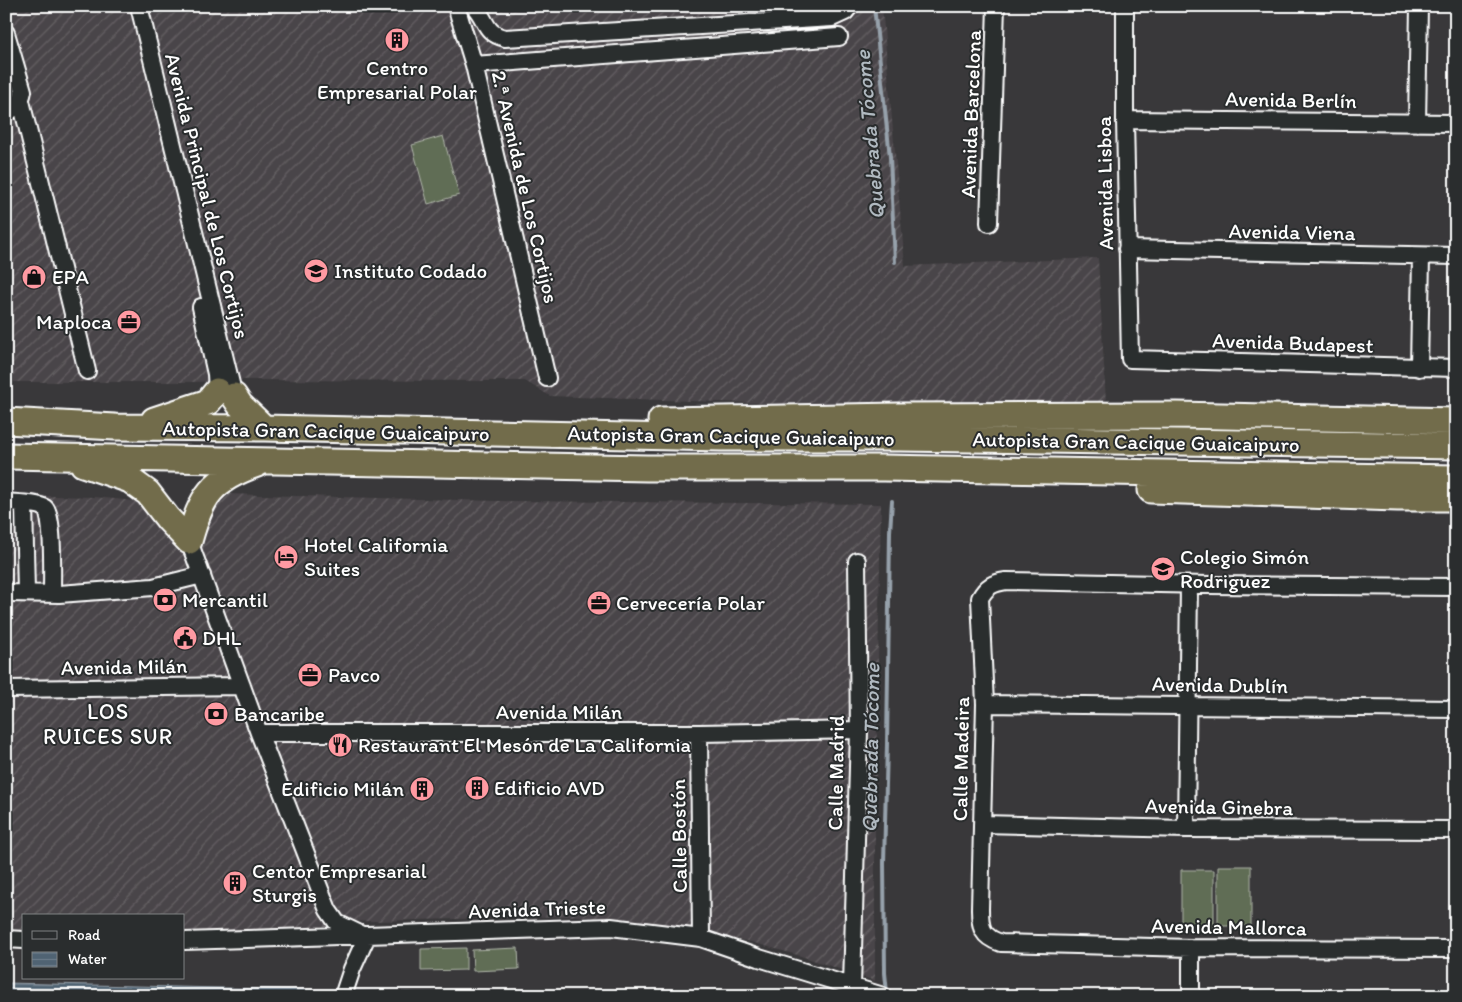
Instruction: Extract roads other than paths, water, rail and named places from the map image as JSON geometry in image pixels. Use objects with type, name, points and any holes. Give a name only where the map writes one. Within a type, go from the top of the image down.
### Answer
[{"type":"highway","points":[[115,427],[159,420],[208,402],[226,393],[264,428]]},
{"type":"highway","points":[[1177,415],[1283,410],[1456,412]]},
{"type":"highway","points":[[500,434],[609,422],[898,416],[1177,415],[1456,421]]},
{"type":"highway","name":"Autopista Gran Cacique Guaicaipuro","points":[[6,421],[115,427],[264,428],[721,438],[900,438],[1456,446]]},
{"type":"highway","name":"Autopista Gran Cacique Guaicaipuro","points":[[6,456],[646,468],[884,468],[1456,478]]},
{"type":"highway","points":[[58,456],[130,480],[148,493],[168,519],[189,541],[196,518],[208,492],[217,483],[240,470],[267,461]]},
{"type":"highway","points":[[884,468],[913,480],[975,484],[1398,498],[1456,498]]},
{"type":"street","name":"Avenida Principal de Los Cortijos","points":[[129,6],[163,134],[216,374],[226,393]]},
{"type":"street","name":"Avenida Principal de Los Cortijos","points":[[139,6],[226,393]]},
{"type":"street","points":[[474,6],[488,30],[495,36],[506,38],[832,18],[845,12],[850,6]]},
{"type":"street","name":"Avenida Barcelona","points":[[989,223],[996,6]]},
{"type":"street","name":"Avenida Lisboa","points":[[1125,6],[1125,120],[1130,358]]},
{"type":"street","points":[[1417,123],[1419,6]]},
{"type":"street","name":"2.ª Avenida de Los Cortijos","points":[[458,7],[474,65],[547,378]]},
{"type":"street","points":[[6,33],[23,91],[21,101],[87,371]]},
{"type":"street","points":[[474,65],[839,37]]},
{"type":"street","points":[[6,113],[14,109],[21,101]]},
{"type":"street","name":"Avenida Berlín","points":[[1125,120],[1456,123]]},
{"type":"street","name":"Avenida Viena","points":[[1127,249],[1456,256]]},
{"type":"street","points":[[1419,368],[1421,256]]},
{"type":"street","name":"Avenida Budapest","points":[[1130,358],[1456,368]]},
{"type":"street","points":[[6,502],[44,507],[49,513],[52,594]]},
{"type":"street","points":[[24,504],[26,593]]},
{"type":"street","points":[[189,541],[259,733],[328,910],[337,923],[347,929],[367,936],[352,969],[344,996]]},
{"type":"street","name":"Calle Madrid","points":[[852,986],[859,730],[857,561]]},
{"type":"street","points":[[6,590],[9,593],[52,594],[153,587],[202,575]]},
{"type":"street","name":"Calle Madeira","points":[[1001,943],[987,936],[980,924],[985,704],[980,598],[986,588],[994,583],[1006,581],[1189,585]]},
{"type":"street","points":[[1186,829],[1189,585],[1456,587]]},
{"type":"street","name":"Avenida Milán","points":[[6,689],[242,686]]},
{"type":"street","name":"Avenida Dublín","points":[[985,704],[1456,709]]},
{"type":"street","name":"Avenida Milán","points":[[259,733],[699,733],[859,730]]},
{"type":"street","name":"Calle Bostón","points":[[699,733],[701,938]]},
{"type":"street","name":"Avenida Ginebra","points":[[982,824],[1186,829],[1456,830]]},
{"type":"street","name":"Avenida Trieste","points":[[185,941],[611,927],[701,938],[883,996]]},
{"type":"street","points":[[6,939],[22,940]]},
{"type":"street","name":"Avenida Mallorca","points":[[1001,943],[1191,948],[1456,949]]},
{"type":"street","points":[[1191,948],[1191,996]]},
{"type":"water","points":[[6,983],[437,993],[506,992],[597,996],[6,996]]},
{"type":"waterway","name":"Quebrada Tócome","points":[[874,6],[890,157],[895,262]]},
{"type":"waterway","name":"Quebrada Tócome","points":[[887,993],[885,973],[884,863],[892,501]]},
{"type":"place","name":"Centro Empresarial Polar","points":[[397,40]]},
{"type":"place","name":"Instituto Codado","points":[[316,271]]},
{"type":"place","name":"EPA","points":[[34,277]]},
{"type":"place","name":"Maploca","points":[[129,322]]},
{"type":"place","name":"Hotel California Suites","points":[[286,557]]},
{"type":"place","name":"Colegio Simón Rodriguez","points":[[1163,569]]},
{"type":"place","name":"Mercantil","points":[[165,600]]},
{"type":"place","name":"Cervecería Polar","points":[[599,603]]},
{"type":"place","name":"DHL","points":[[185,638]]},
{"type":"place","name":"Pavco","points":[[310,675]]},
{"type":"place","name":"Bancaribe","points":[[216,714]]},
{"type":"place","name":"Restaurant El Mesón de La California","points":[[340,745]]},
{"type":"place","name":"Edificio AVD","points":[[477,788]]},
{"type":"place","name":"Edificio Milán","points":[[422,789]]},
{"type":"place","name":"Centor Empresarial Sturgis","points":[[235,883]]},
{"type":"district","name":"LOS RUICES SUR","points":[[108,724]]}]
